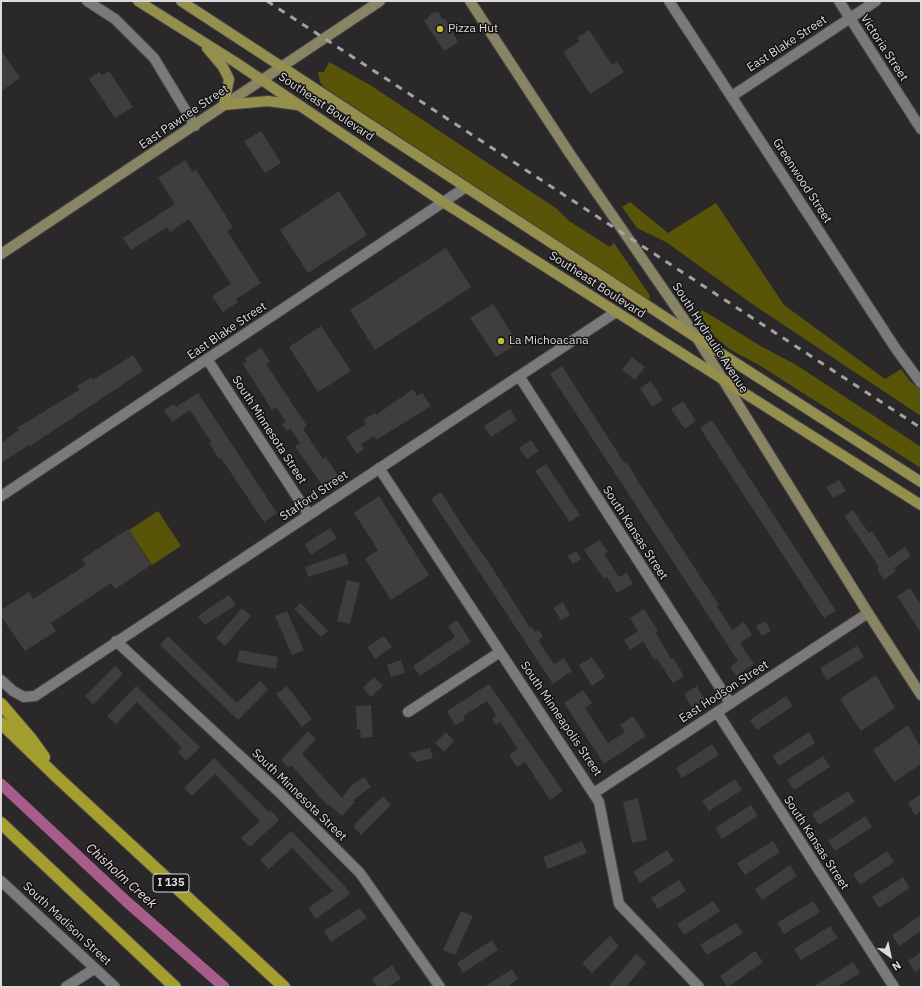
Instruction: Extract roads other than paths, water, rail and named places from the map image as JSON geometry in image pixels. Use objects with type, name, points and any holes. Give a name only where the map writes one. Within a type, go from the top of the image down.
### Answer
[{"type":"highway","points":[[1,704],[32,738],[58,778]]},
{"type":"highway","name":"I 135","points":[[1,723],[58,778],[284,987]]},
{"type":"highway","points":[[1,823],[175,987]]},
{"type":"main road","name":"Southeast Boulevard","points":[[138,1],[263,80],[444,202],[921,505]]},
{"type":"main road","name":"Southeast Boulevard","points":[[181,1],[697,338],[921,482]]},
{"type":"main road","points":[[200,40],[223,67],[229,79],[224,105],[268,101],[302,106]]},
{"type":"street","points":[[87,1],[115,19],[154,58],[195,126]]},
{"type":"street","name":"East Pawnee Street","points":[[1,254],[195,126],[380,1]]},
{"type":"street","name":"South Hydraulic Avenue","points":[[470,1],[570,154],[697,338],[868,613],[921,695]]},
{"type":"street","name":"Greenwood Street","points":[[669,1],[896,349],[921,383]]},
{"type":"street","name":"Victoria Street","points":[[839,1],[921,129]]},
{"type":"street","name":"East Blake Street","points":[[732,96],[876,1]]},
{"type":"street","name":"East Blake Street","points":[[1,496],[466,187]]},
{"type":"street","name":"Stafford Street","points":[[1,680],[13,691],[24,697],[35,696],[616,312]]},
{"type":"street","name":"South Minnesota Street","points":[[207,359],[309,515]]},
{"type":"street","name":"South Kansas Street","points":[[519,376],[730,703]]},
{"type":"street","name":"South Minneapolis Street","points":[[379,468],[594,793],[602,811],[615,890],[619,904],[700,987]]},
{"type":"street","name":"East Hodson Street","points":[[594,793],[868,613]]},
{"type":"street","name":"South Minnesota Street","points":[[116,642],[280,793],[360,873],[440,987]]},
{"type":"street","points":[[408,712],[500,652]]},
{"type":"street","name":"South Kansas Street","points":[[717,712],[894,987]]},
{"type":"street","name":"South Madison Street","points":[[1,881],[115,987]]},
{"type":"street","points":[[66,987],[94,968]]},
{"type":"waterway","name":"Chisholm Creek","points":[[1,784],[127,902],[224,987]]},
{"type":"railway","points":[[267,1],[921,428]]},
{"type":"place","name":"Pizza Hut","points":[[440,29]]},
{"type":"place","name":"La Michoacana","points":[[501,341]]}]
